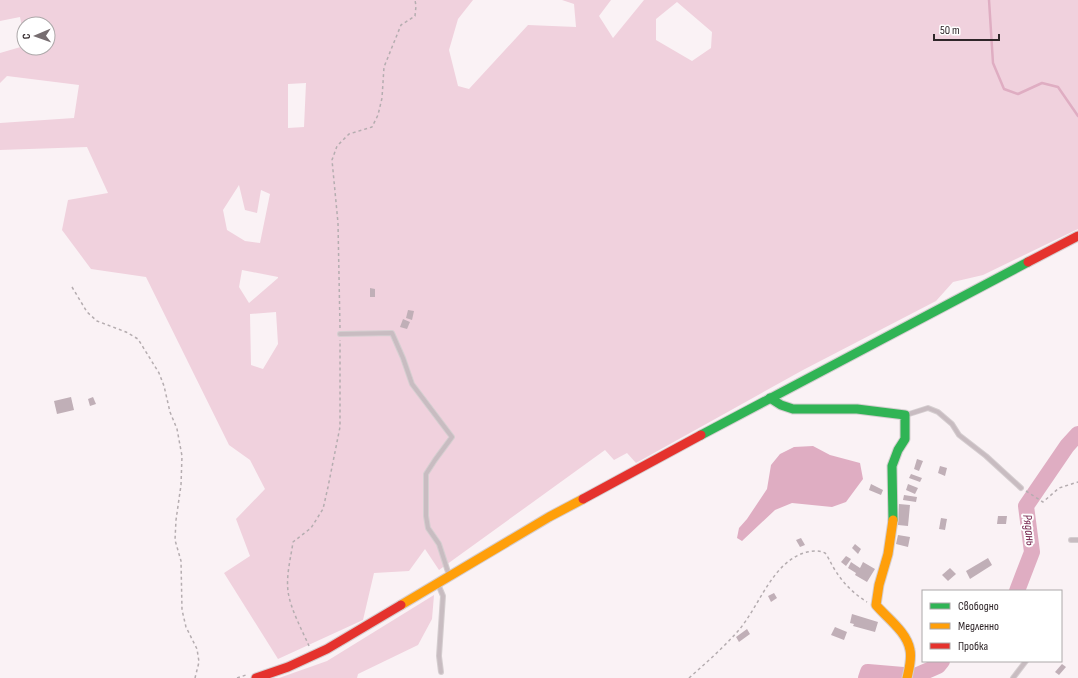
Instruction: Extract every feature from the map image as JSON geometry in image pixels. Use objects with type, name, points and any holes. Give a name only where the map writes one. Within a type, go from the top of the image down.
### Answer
[{"type":"street","points":[[256,678],[288,667],[327,649],[549,517],[770,398],[1078,236]]},
{"type":"street","points":[[770,398],[776,403],[787,408],[798,410],[829,408],[882,410],[905,415],[905,439],[898,450],[892,466],[894,516],[888,554],[879,584],[876,605],[902,633],[910,648],[910,662],[907,678]]},
{"type":"lane","points":[[340,334],[392,333],[412,384],[452,437],[426,474],[426,516],[428,528],[439,544],[450,577]]},
{"type":"lane","points":[[905,415],[928,408],[938,412],[952,424],[959,435],[986,456],[1021,488]]},
{"type":"lane","points":[[1071,540],[1078,540]]},
{"type":"lane","points":[[437,584],[443,596],[439,656],[441,672]]},
{"type":"lane","points":[[1013,678],[1025,662]]},
{"type":"path","points":[[313,655],[297,620],[288,591],[288,574],[293,542],[311,528],[323,509],[340,427],[338,223],[332,160],[337,146],[349,134],[372,127],[378,115],[382,98],[384,67],[401,25],[414,16],[416,6],[415,0]]},
{"type":"path","points":[[72,287],[87,312],[97,321],[126,332],[138,339],[159,373],[164,386],[170,412],[178,429],[182,456],[181,485],[175,540],[181,561],[182,610],[186,627],[197,649],[198,662],[195,678]]},
{"type":"path","points":[[1021,488],[1043,502],[1059,488],[1078,482]]},
{"type":"path","points":[[689,678],[739,630],[750,616],[768,584],[788,561],[799,554],[813,551],[825,553],[835,570],[851,590],[866,602],[876,605]]},
{"type":"shaded area","points":[[0,0],[473,0],[458,19],[449,50],[458,86],[469,89],[528,25],[576,27],[574,4],[562,0],[611,0],[599,16],[613,38],[644,0],[1078,0],[1078,229],[983,275],[953,282],[936,301],[803,370],[636,463],[627,453],[614,460],[605,450],[439,570],[425,549],[409,571],[374,573],[363,620],[278,659],[224,573],[250,556],[236,519],[265,489],[250,460],[229,445],[146,277],[91,269],[62,230],[68,200],[108,193],[87,147],[0,150],[0,123],[74,118],[79,85],[7,76],[0,83],[0,53],[16,48],[16,56],[56,56],[56,16],[16,16],[16,18],[0,21]],"holes":[[[677,2],[712,32],[711,48],[692,61],[656,40],[656,19]],[[306,83],[304,127],[288,128],[288,84]],[[239,185],[245,210],[257,213],[261,190],[270,194],[260,243],[245,241],[227,230],[223,210]],[[242,270],[278,277],[249,303],[239,287]],[[276,312],[278,344],[263,369],[251,365],[250,314]]]},
{"type":"shaded area","points":[[813,446],[830,455],[860,463],[863,479],[846,502],[832,507],[792,503],[775,510],[742,541],[737,538],[739,528],[747,519],[767,489],[771,465],[780,454],[794,447]]},
{"type":"shaded area","points":[[434,595],[432,619],[418,645],[358,674],[357,678],[279,678],[327,661]]},
{"type":"building","points":[[370,288],[375,289],[375,297],[370,297]]},
{"type":"building","points":[[408,310],[414,311],[412,320],[406,318]]},
{"type":"building","points":[[403,319],[410,322],[407,329],[400,327]]},
{"type":"building","points":[[71,397],[74,410],[57,414],[54,401]]},
{"type":"building","points":[[93,397],[96,404],[90,406],[88,399]]},
{"type":"building","points":[[917,459],[923,461],[919,471],[914,469]]},
{"type":"building","points":[[940,466],[947,468],[945,476],[938,473]]},
{"type":"building","points":[[911,474],[922,478],[920,482],[909,478]]},
{"type":"building","points":[[871,484],[883,490],[881,495],[869,490]]},
{"type":"building","points":[[908,484],[918,488],[915,494],[906,490]]},
{"type":"building","points":[[904,495],[917,497],[916,502],[903,500]]},
{"type":"building","points":[[899,504],[910,505],[908,526],[898,525]]},
{"type":"building","points":[[998,516],[1007,516],[1006,524],[997,524]]},
{"type":"building","points":[[941,518],[947,519],[945,530],[939,529]]},
{"type":"building","points":[[898,535],[910,537],[908,547],[896,544]]},
{"type":"building","points":[[801,538],[805,545],[800,547],[796,540]]},
{"type":"building","points":[[855,544],[861,549],[858,554],[852,548]]},
{"type":"building","points":[[846,556],[851,559],[846,566],[841,562]]},
{"type":"building","points":[[988,558],[992,565],[970,579],[966,571]]},
{"type":"building","points":[[851,562],[860,568],[863,562],[875,569],[867,582],[855,575],[856,573],[848,568]]},
{"type":"building","points":[[950,568],[956,574],[948,581],[942,575]]},
{"type":"building","points":[[774,593],[777,598],[771,602],[768,596]]},
{"type":"building","points":[[852,614],[878,622],[875,632],[853,626],[854,624],[850,623]]},
{"type":"building","points":[[835,627],[847,632],[844,640],[831,635]]},
{"type":"building","points":[[747,629],[750,634],[739,642],[736,637]]},
{"type":"building","points":[[1062,664],[1066,667],[1059,675],[1055,672]]},
{"type":"waterway","points":[[989,0],[993,63],[1004,89],[1018,94],[1042,83],[1058,87],[1078,116]]},
{"type":"waterway","name":"Рядань","points":[[1017,590],[1032,552],[1026,506],[1067,446],[1078,434]]},
{"type":"waterway","name":"Рядань","points":[[866,678],[868,672],[915,676],[938,666],[941,662]]},
{"type":"traffic: fast","points":[[701,435],[1028,262]]},
{"type":"traffic: fast","points":[[770,398],[781,405],[793,409],[857,409],[905,415],[905,439],[898,450],[892,466],[893,520]]},
{"type":"traffic: slow","points":[[401,605],[549,517],[583,499]]},
{"type":"traffic: slow","points":[[893,520],[888,554],[879,585],[876,605],[901,631],[908,643],[911,657],[907,678]]},
{"type":"traffic: jam","points":[[1028,262],[1078,236]]},
{"type":"traffic: jam","points":[[583,499],[701,435]]},
{"type":"traffic: jam","points":[[256,678],[288,667],[327,649],[401,605]]}]
